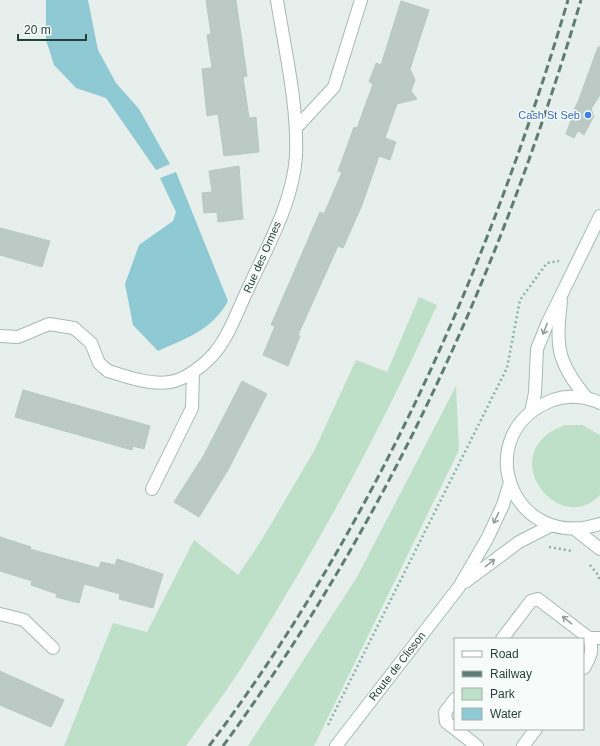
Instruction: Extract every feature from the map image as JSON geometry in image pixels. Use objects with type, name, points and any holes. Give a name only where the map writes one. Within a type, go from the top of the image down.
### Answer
[{"type":"main road","name":"Rue des Ormes","points":[[0,336],[18,337],[49,324],[74,328],[91,343],[99,363],[108,371],[144,382],[171,382],[193,372],[210,359],[228,331],[276,226],[292,184],[296,156],[296,128],[277,0]]},
{"type":"main road","points":[[296,128],[334,87],[361,0]]},
{"type":"main road","points":[[530,412],[535,393],[537,349],[548,322],[600,216]]},
{"type":"main road","points":[[562,294],[558,336],[561,359],[571,380],[586,397]]},
{"type":"main road","points":[[152,489],[192,408],[193,372]]},
{"type":"main road","points":[[600,403],[586,397],[561,397],[540,405],[530,412],[519,424],[509,445],[507,457],[510,482],[515,496],[529,513],[550,526],[576,530],[600,524]]},
{"type":"main road","name":"Route de Clisson","points":[[336,746],[459,587],[487,539],[503,506],[510,482]]},
{"type":"main road","name":"Route de Clisson","points":[[459,587],[519,542],[550,526]]},
{"type":"main road","points":[[576,530],[600,549]]},
{"type":"main road","points":[[503,638],[531,600],[538,599],[594,638],[592,654],[584,669]]},
{"type":"main road","points":[[0,614],[24,620],[53,648]]},
{"type":"main road","points":[[584,669],[600,656]]},
{"type":"main road","points":[[454,700],[445,712],[446,722],[454,728]]},
{"type":"main road","points":[[456,730],[477,746]]},
{"type":"main road","points":[[523,746],[535,730]]},
{"type":"path","points":[[326,728],[507,368],[520,300],[547,263],[579,257]]},
{"type":"path","points":[[547,547],[558,547],[577,554]]},
{"type":"path","points":[[589,563],[598,575],[600,582]]},
{"type":"green space","points":[[419,297],[437,305],[373,439],[326,526],[276,612],[235,678],[186,746],[64,746],[113,623],[147,632],[194,540],[238,575],[261,541],[314,451],[356,360],[387,372]]},
{"type":"green space","points":[[456,386],[459,450],[314,746],[248,746],[357,577]]},
{"type":"green space","points":[[565,425],[582,425],[600,435],[600,495],[584,506],[567,506],[551,499],[539,487],[533,471],[533,454],[544,438]]},
{"type":"water","points":[[46,0],[88,0],[98,50],[116,83],[139,109],[170,164],[156,170],[106,98],[76,88],[54,65],[46,40]]},
{"type":"water","points":[[176,172],[228,301],[222,311],[198,332],[158,351],[133,325],[125,284],[139,245],[173,221],[176,212],[160,178]]},
{"type":"building","points":[[206,0],[236,0],[247,76],[243,77],[249,118],[256,117],[259,152],[224,156],[218,114],[207,116],[202,69],[212,68],[207,35],[211,34]]},
{"type":"building","points":[[401,1],[429,10],[410,69],[415,80],[411,91],[417,99],[397,104],[385,138],[396,142],[390,160],[379,156],[362,205],[343,248],[338,246],[298,335],[300,336],[288,366],[263,355],[275,326],[271,325],[320,212],[324,214],[342,172],[338,171],[354,127],[357,128],[373,84],[369,82],[376,63],[381,65]]},
{"type":"building","points":[[598,47],[600,47],[600,95],[591,109],[594,116],[584,135],[578,131],[574,138],[566,134],[571,120],[569,119],[578,102]]},
{"type":"building","points":[[239,166],[243,219],[218,222],[217,212],[204,213],[202,193],[212,192],[209,171]]},
{"type":"building","points":[[0,228],[50,241],[42,267],[0,255]]},
{"type":"building","points":[[242,381],[267,394],[228,470],[199,517],[174,502],[204,455]]},
{"type":"building","points":[[23,390],[150,426],[144,449],[133,446],[132,450],[15,417]]},
{"type":"building","points":[[0,537],[31,547],[30,549],[99,568],[101,562],[115,565],[117,559],[163,574],[153,608],[119,599],[120,594],[84,584],[79,603],[56,597],[57,594],[31,585],[32,581],[0,571]]},
{"type":"building","points":[[0,671],[64,700],[51,727],[0,705]]},
{"type":"railway","points":[[209,746],[269,662],[324,574],[375,483],[422,390],[464,294],[502,197],[537,99],[568,0]]},
{"type":"railway","points":[[223,746],[283,660],[338,571],[389,481],[435,389],[477,295],[515,198],[549,100],[581,0]]},
{"type":"place","name":"Cash St Seb","points":[[588,115]]}]
